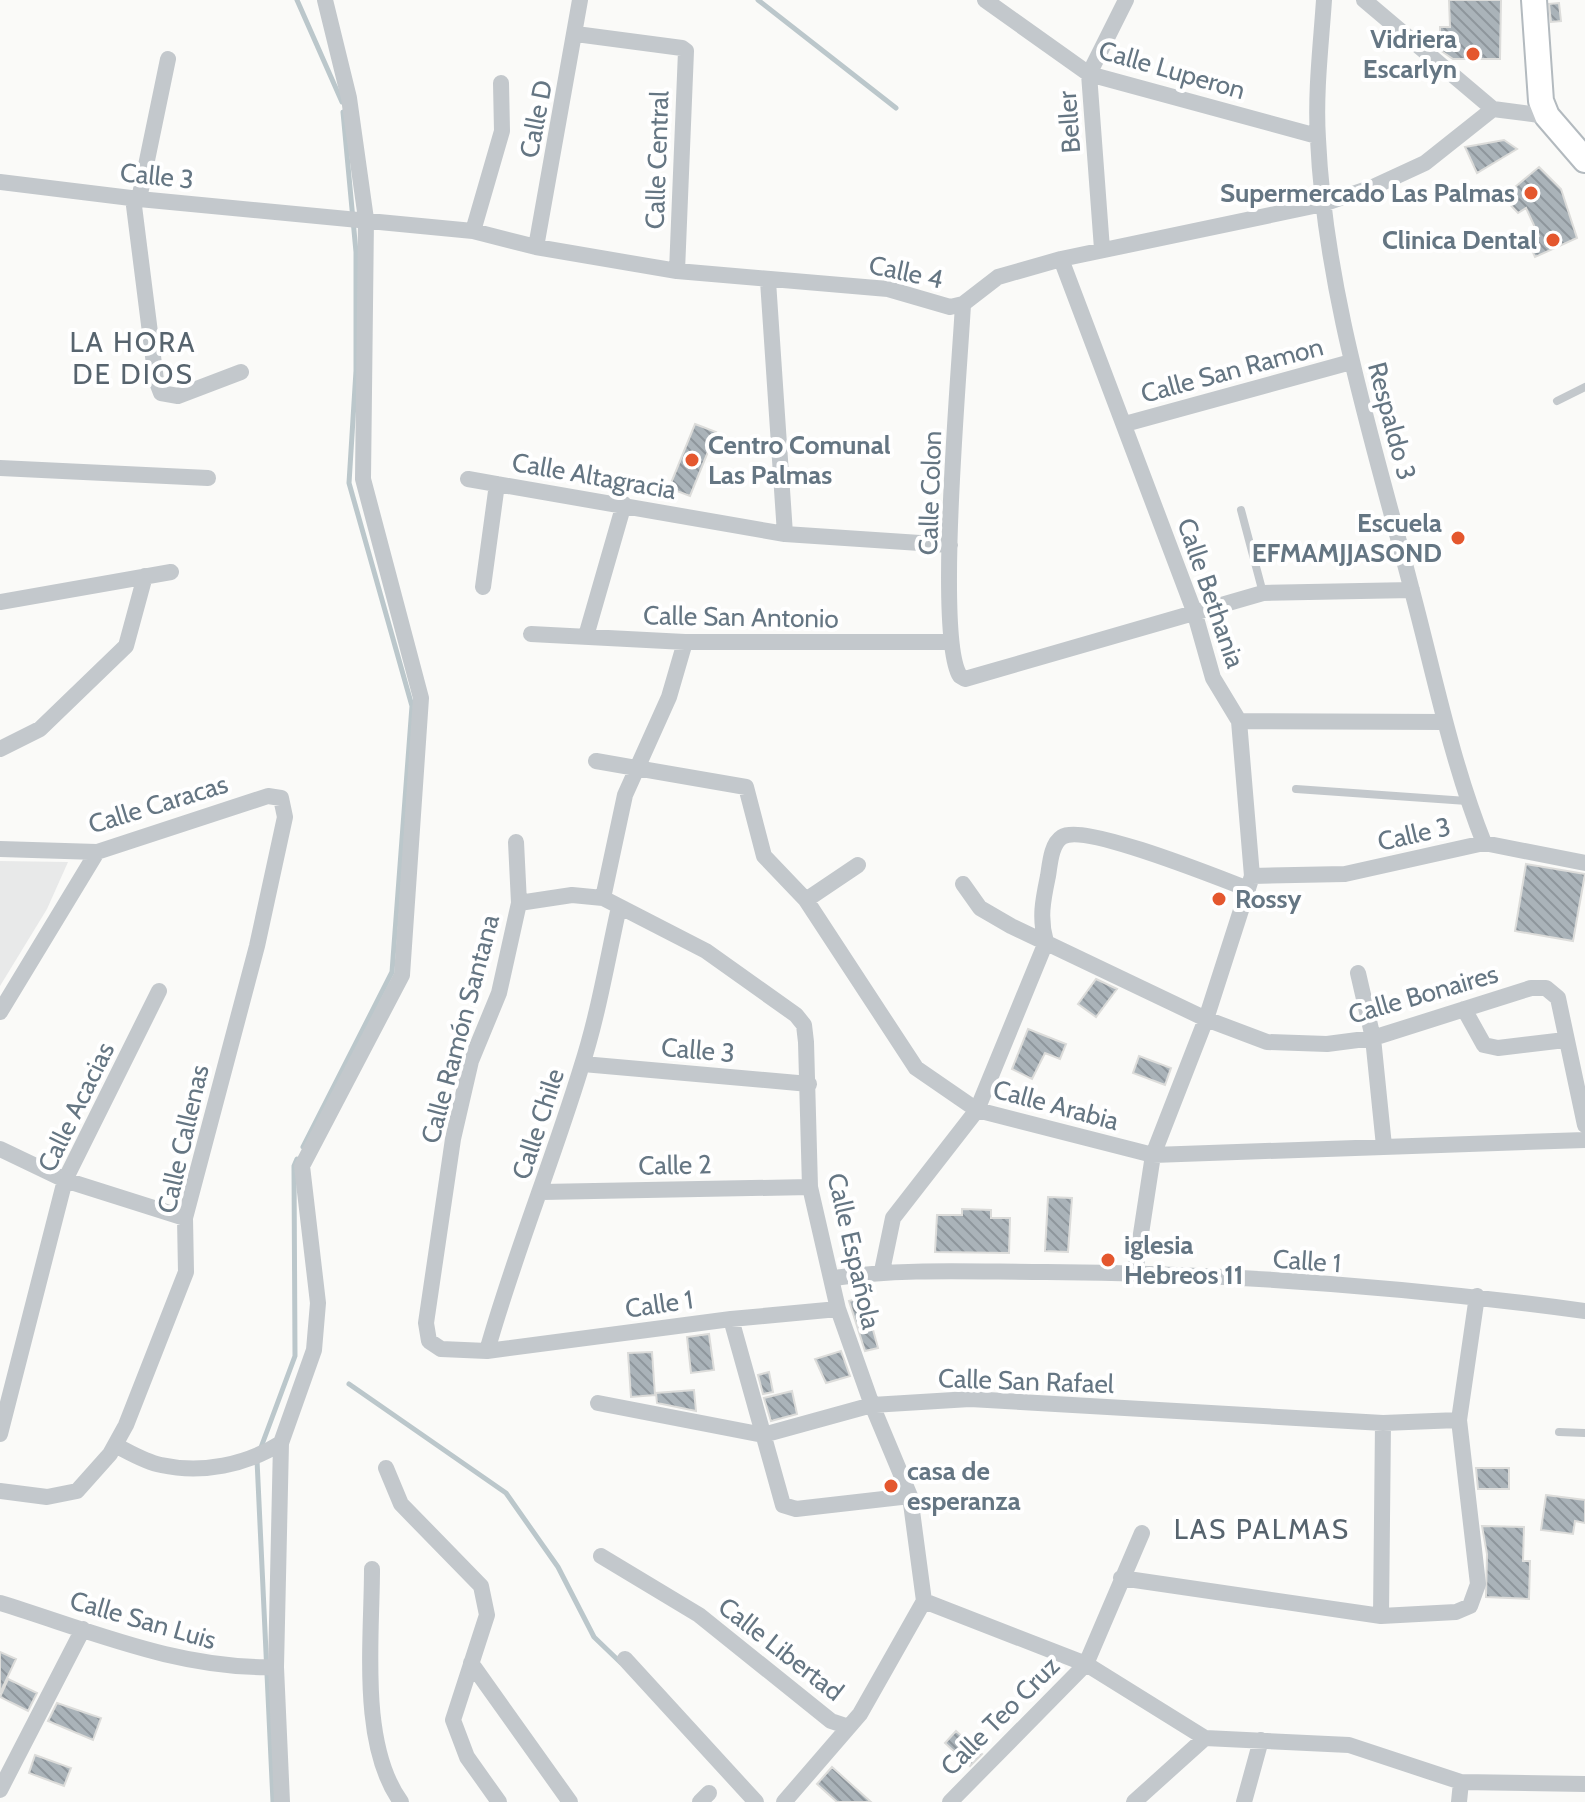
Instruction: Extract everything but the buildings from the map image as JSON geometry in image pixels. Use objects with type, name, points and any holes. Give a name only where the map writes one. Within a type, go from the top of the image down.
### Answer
[{"type":"street","points":[[282,1802],[276,1667],[281,1443],[314,1350],[318,1303],[302,1166],[402,975],[421,698],[363,479],[366,219],[349,98],[325,0]]},
{"type":"street","name":"Calle D","points":[[536,247],[580,0]]},
{"type":"street","name":"Calle Luperon","points":[[985,0],[1089,74],[1317,136]]},
{"type":"street","name":"Beller","points":[[1102,249],[1089,74],[1126,0]]},
{"type":"street","name":"Respaldo 3","points":[[1324,0],[1317,136],[1323,204],[1351,362],[1445,722],[1467,801],[1484,843]]},
{"type":"street","points":[[1364,0],[1493,109],[1547,116]]},
{"type":"street","points":[[1534,0],[1541,101],[1547,116],[1585,160]]},
{"type":"street","name":"Calle Central","points":[[576,34],[686,51],[677,271]]},
{"type":"street","points":[[168,59],[136,199],[156,380],[161,393],[178,396],[241,372]]},
{"type":"street","points":[[473,231],[502,131],[501,83]]},
{"type":"street","name":"Calle 4","points":[[366,219],[473,231],[536,247],[677,271],[888,289],[950,307],[963,304],[998,277],[1061,259],[1323,204],[1373,187],[1425,163],[1493,109]]},
{"type":"street","name":"Calle 3","points":[[0,182],[136,199],[366,219]]},
{"type":"street","name":"Calle Bethania","points":[[1061,259],[1194,611],[1213,678],[1239,721],[1250,882],[1206,1019],[1153,1155],[1135,1273]]},
{"type":"street","points":[[768,281],[785,534]]},
{"type":"street","name":"Calle Colon","points":[[963,304],[950,545],[951,642],[957,671],[965,679],[1194,611]]},
{"type":"street","name":"Calle San Ramon","points":[[1125,424],[1351,362]]},
{"type":"street","points":[[0,468],[208,478]]},
{"type":"street","name":"Calle Altagracia","points":[[468,479],[785,534],[950,545]]},
{"type":"street","points":[[483,587],[497,484]]},
{"type":"street","points":[[586,636],[624,504]]},
{"type":"street","points":[[0,602],[171,572]]},
{"type":"street","points":[[0,749],[40,729],[126,646],[145,576]]},
{"type":"street","points":[[1194,611],[1263,593],[1412,590]]},
{"type":"street","name":"Calle San Antonio","points":[[531,634],[685,642],[951,642]]},
{"type":"street","points":[[519,903],[572,895],[603,898],[625,795],[640,768],[669,697],[685,642]]},
{"type":"street","points":[[1239,721],[1445,722]]},
{"type":"street","name":"Calle Arabia","points":[[596,761],[746,787],[764,856],[806,900],[916,1068],[977,1110],[1153,1155],[1585,1140]]},
{"type":"street","name":"Calle Caracas","points":[[0,849],[97,852],[268,796],[281,798]]},
{"type":"street","name":"Calle Callenas","points":[[0,1491],[47,1497],[77,1491],[92,1475],[115,1445],[186,1272],[185,1218],[257,946],[285,817],[281,798]]},
{"type":"street","points":[[882,1271],[893,1218],[977,1110],[1046,942],[1039,920],[1052,852],[1058,839],[1070,833],[1139,849],[1250,882]]},
{"type":"street","name":"Calle Ramón Santana","points":[[426,1323],[453,1139],[471,1061],[499,993],[519,903],[516,842]]},
{"type":"street","name":"Calle 3","points":[[1250,882],[1345,874],[1484,843],[1585,863]]},
{"type":"street","points":[[0,1012],[97,852]]},
{"type":"street","points":[[806,900],[858,865]]},
{"type":"street","name":"Calle Bonaires","points":[[963,884],[980,908],[1206,1019],[1267,1042],[1327,1044],[1373,1038],[1531,988],[1546,988],[1558,998],[1585,1125]]},
{"type":"street","name":"Calle Española","points":[[603,898],[718,959],[796,1015],[804,1025],[809,1084],[810,1187],[834,1278],[838,1309],[872,1405],[910,1496],[924,1601]]},
{"type":"street","name":"Calle Chile","points":[[487,1351],[510,1268],[542,1192],[583,1064],[619,907]]},
{"type":"street","points":[[1358,973],[1373,1038],[1384,1146]]},
{"type":"street","name":"Calle Acacias","points":[[0,1434],[65,1180],[159,991]]},
{"type":"street","points":[[1464,1009],[1484,1045],[1498,1048],[1565,1040]]},
{"type":"street","name":"Calle 3","points":[[583,1064],[809,1084]]},
{"type":"street","points":[[0,1149],[65,1180],[185,1218]]},
{"type":"street","name":"Calle 2","points":[[542,1192],[810,1187]]},
{"type":"street","name":"Calle 1","points":[[834,1278],[882,1271],[1135,1273],[1477,1296],[1585,1311]]},
{"type":"street","points":[[1121,1578],[1381,1616],[1456,1612],[1470,1606],[1478,1584],[1459,1420],[1477,1296]]},
{"type":"street","name":"Calle 1","points":[[426,1323],[429,1341],[441,1349],[487,1351],[731,1319],[838,1309]]},
{"type":"street","points":[[731,1319],[783,1505],[796,1509],[910,1496]]},
{"type":"street","name":"Calle San Rafael","points":[[598,1403],[763,1435],[872,1405],[970,1399],[1383,1423],[1459,1420]]},
{"type":"street","points":[[1381,1616],[1383,1423]]},
{"type":"street","points":[[115,1445],[158,1465],[178,1467],[246,1461],[281,1443]]},
{"type":"street","points":[[386,1468],[401,1504],[481,1586],[487,1615],[453,1720],[467,1757],[499,1802]]},
{"type":"street","name":"Calle Teo Cruz","points":[[950,1802],[1086,1664],[1142,1533]]},
{"type":"street","name":"Calle Libertad","points":[[601,1556],[699,1615],[831,1721],[846,1726],[860,1714],[924,1601]]},
{"type":"street","points":[[372,1569],[374,1742],[387,1783],[401,1802]]},
{"type":"street","points":[[924,1601],[1086,1664],[1205,1738],[1349,1745],[1461,1782],[1585,1784]]},
{"type":"street","name":"Calle San Luis","points":[[0,1603],[180,1660],[232,1668],[276,1667]]},
{"type":"street","points":[[0,1790],[83,1629]]},
{"type":"street","points":[[625,1659],[756,1802]]},
{"type":"street","points":[[471,1663],[570,1802]]},
{"type":"street","points":[[784,1802],[846,1726]]},
{"type":"street","points":[[1134,1802],[1205,1738]]},
{"type":"street","points":[[1244,1802],[1261,1740]]},
{"type":"street","points":[[1459,1802],[1461,1782]]},
{"type":"lane","points":[[1557,401],[1585,387]]},
{"type":"lane","points":[[1241,510],[1263,593]]},
{"type":"lane","points":[[1296,789],[1467,801]]},
{"type":"lane","points":[[1559,1432],[1585,1433]]},
{"type":"shaded area","points":[[0,861],[68,862],[47,909],[0,986]]},
{"type":"waterway","points":[[297,0],[342,102]]},
{"type":"waterway","points":[[758,0],[896,108]]},
{"type":"waterway","points":[[303,1147],[392,972],[412,706],[349,483],[356,371],[356,252],[343,112]]},
{"type":"waterway","points":[[260,1450],[295,1356],[294,1166],[297,1159]]},
{"type":"waterway","points":[[349,1384],[506,1493],[558,1567],[594,1637],[620,1662]]},
{"type":"waterway","points":[[257,1460],[273,1802]]},
{"type":"place","name":"Vidriera Escarlyn","points":[[1473,54]]},
{"type":"place","name":"Supermercado Las Palmas","points":[[1531,193]]},
{"type":"place","name":"Clinica Dental","points":[[1553,240]]},
{"type":"place","name":"Centro Comunal Las Palmas","points":[[692,460]]},
{"type":"place","name":"Escuela EFMAMJJASOND","points":[[1458,538]]},
{"type":"place","name":"Rossy","points":[[1219,899]]},
{"type":"place","name":"iglesia Hebreos 11","points":[[1108,1260]]},
{"type":"place","name":"casa de esperanza","points":[[891,1486]]},
{"type":"district","name":"LA HORA DE DIOS","points":[[133,358]]},
{"type":"district","name":"LAS PALMAS","points":[[1262,1529]]}]
